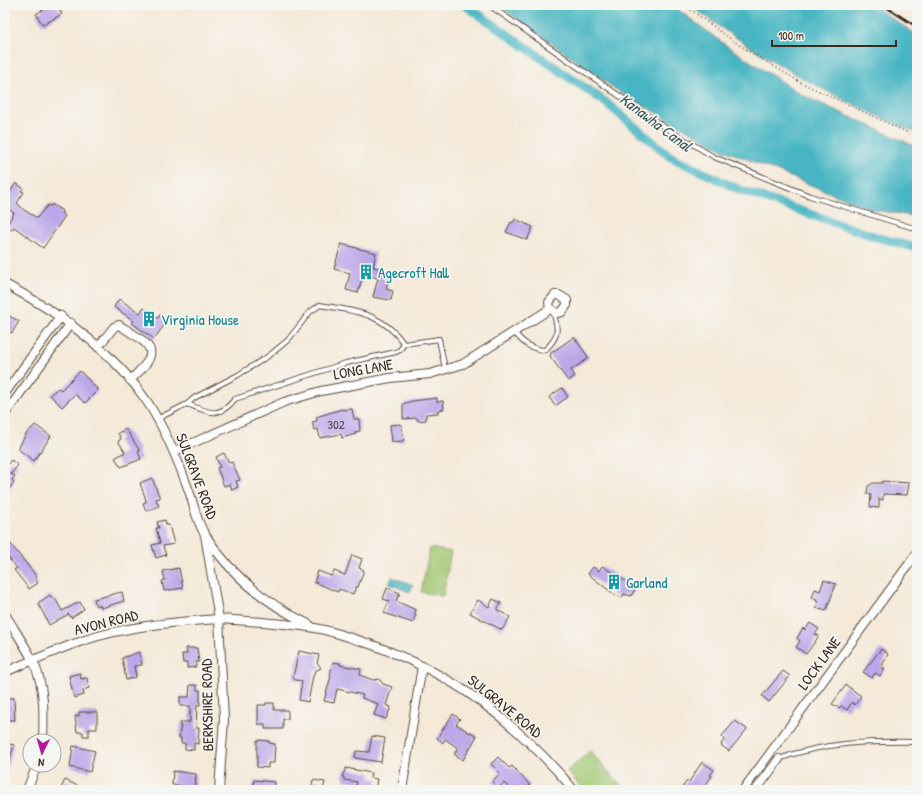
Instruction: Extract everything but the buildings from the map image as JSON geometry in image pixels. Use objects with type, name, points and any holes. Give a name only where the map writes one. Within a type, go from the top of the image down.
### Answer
[{"type":"street","name":"SULGRAVE ROAD","points":[[5,284],[71,323],[98,347],[130,380],[157,419],[175,451],[205,535],[219,619],[267,622],[316,628]]},
{"type":"street","name":"LONG LANE","points":[[175,451],[284,402],[321,391],[390,378],[430,374],[463,364],[552,310]]},
{"type":"street","points":[[5,393],[60,316]]},
{"type":"street","points":[[5,414],[71,323]]},
{"type":"street","points":[[98,347],[114,327],[119,325],[144,341],[149,348],[149,362],[130,380]]},
{"type":"street","name":"SULGRAVE ROAD","points":[[205,535],[232,569],[264,599],[283,612],[316,628],[384,649],[422,666],[467,691],[512,725],[548,759],[574,790]]},
{"type":"street","name":"LOCK LANE","points":[[743,790],[917,553]]},
{"type":"street","points":[[5,614],[33,660],[42,695],[44,717],[43,733]]},
{"type":"street","name":"AVON ROAD","points":[[5,672],[83,641],[112,633],[180,621],[219,619]]},
{"type":"street","name":"BERKSHIRE ROAD","points":[[219,619],[224,719],[219,790]]},
{"type":"street","points":[[402,790],[422,666]]},
{"type":"street","points":[[756,790],[779,759]]},
{"type":"street","points":[[27,790],[34,773]]},
{"type":"lane","points":[[489,5],[664,127],[714,157],[810,196],[917,229]]},
{"type":"lane","points":[[157,419],[187,404],[194,398],[238,375],[270,355],[288,340],[310,312],[320,305],[365,314],[385,323],[396,333],[404,344]]},
{"type":"lane","points":[[514,332],[524,344],[535,350],[545,350],[556,338],[557,328],[552,310]]},
{"type":"lane","points":[[187,404],[212,413],[221,412],[235,399],[346,363],[396,352],[400,350],[404,344],[440,339],[445,369]]},
{"type":"lane","points":[[779,759],[830,745],[917,742]]},
{"type":"path","points":[[684,5],[739,45],[800,82],[917,137]]},
{"type":"green space","points":[[430,548],[451,552],[443,596],[421,592]]},
{"type":"green space","points":[[590,751],[625,790],[583,790],[567,771]]},
{"type":"water","points":[[498,5],[672,5],[724,44],[802,95],[917,147],[917,217],[870,209],[722,149],[621,93]]},
{"type":"water","points":[[690,5],[872,5],[917,35],[917,133],[828,92],[799,76],[744,43]]},
{"type":"water","points":[[392,577],[413,585],[410,592],[389,584]]},
{"type":"waterway","name":"Kanawha Canal","points":[[465,5],[605,102],[671,157],[740,190],[876,237],[917,248]]},
{"type":"railway","points":[[883,5],[917,27]]},
{"type":"place","name":"Agecroft Hall","points":[[366,272]]},
{"type":"place","name":"Virginia House","points":[[149,319]]},
{"type":"place","name":"Garland","points":[[614,582]]}]
